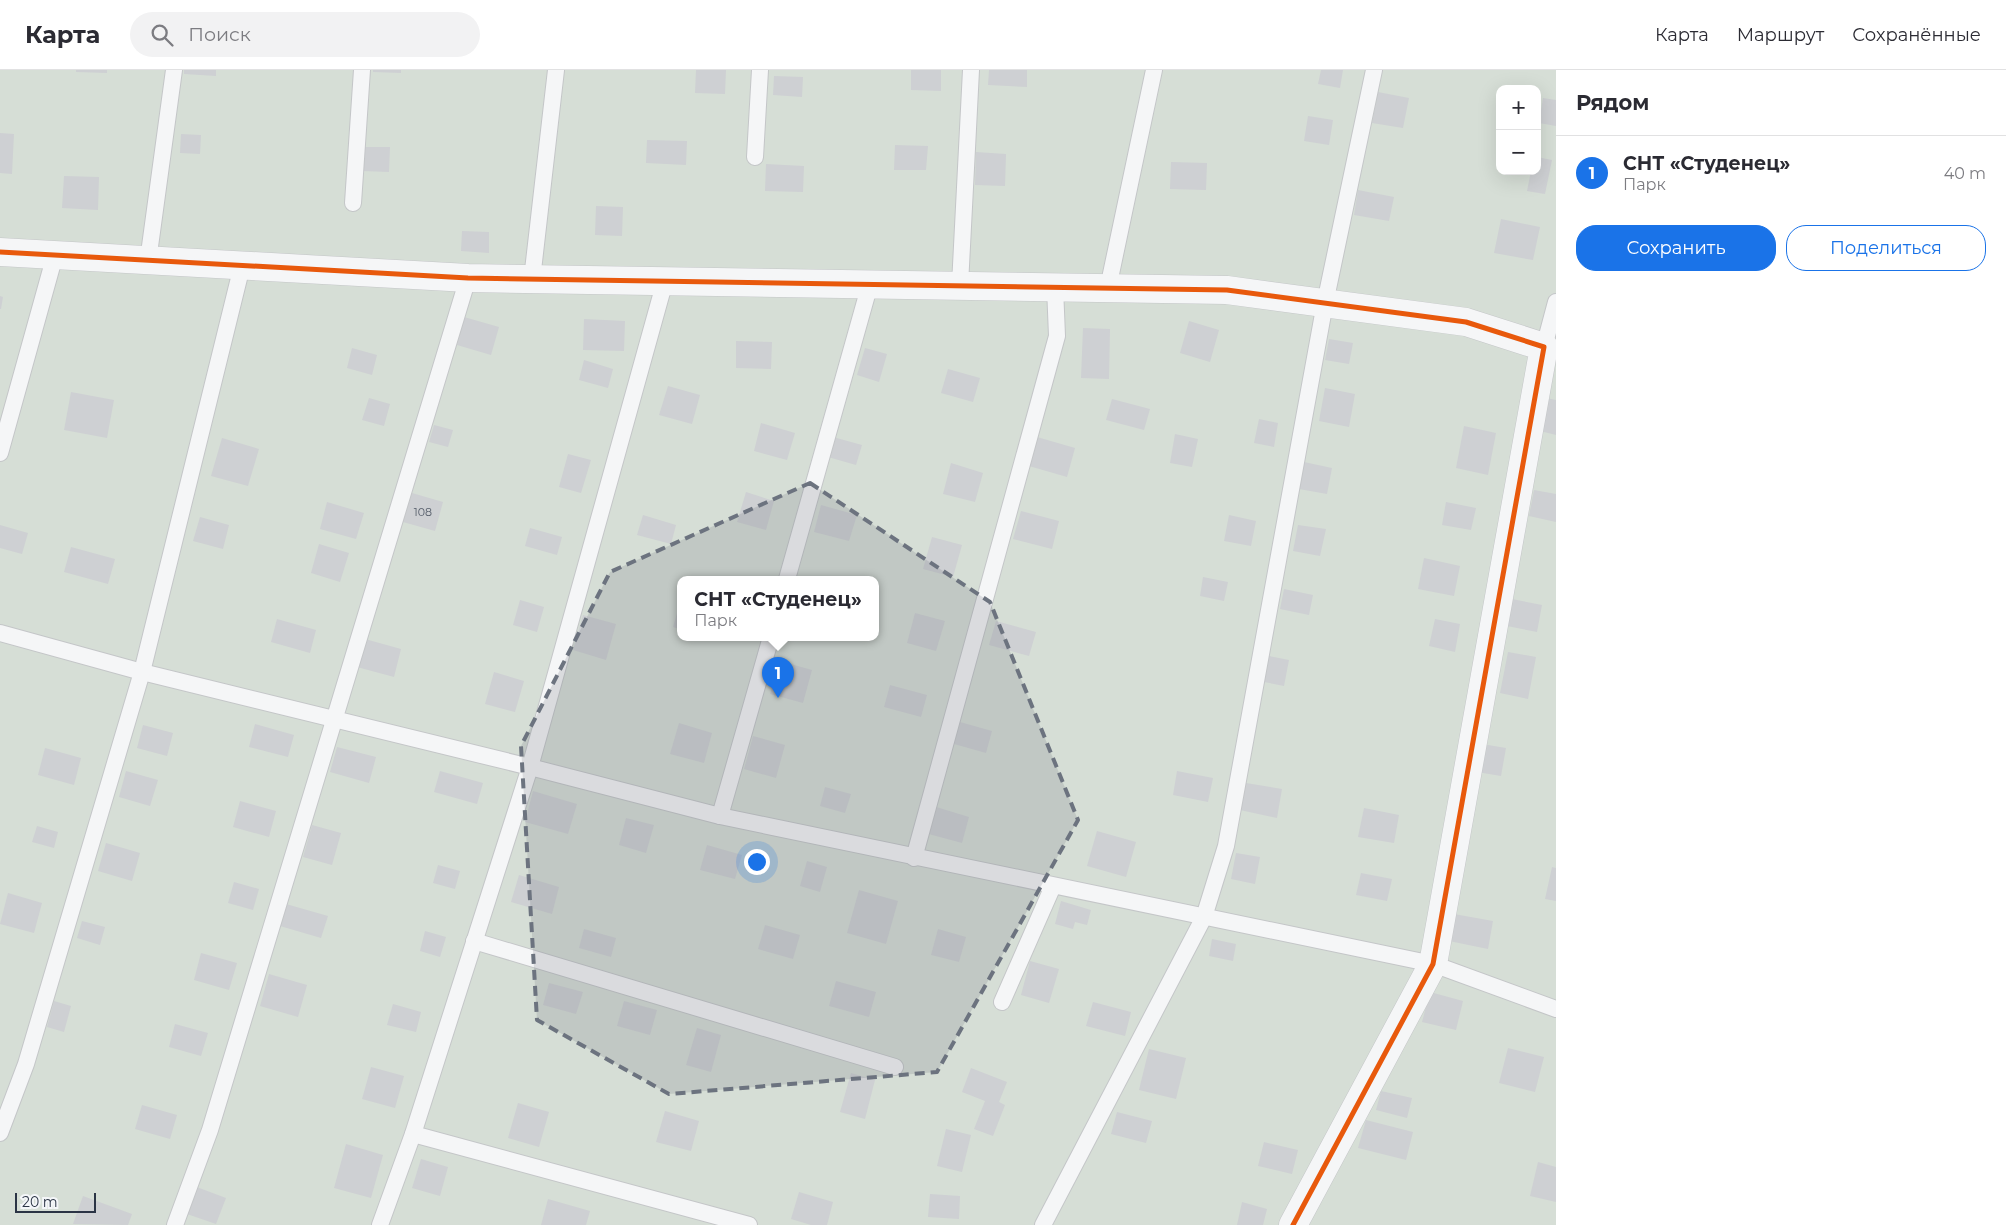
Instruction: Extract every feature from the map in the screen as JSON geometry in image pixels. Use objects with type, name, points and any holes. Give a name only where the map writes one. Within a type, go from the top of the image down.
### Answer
[{"type":"street","points":[[0,252],[468,278],[1227,290],[1466,322],[1550,348],[1433,964],[1293,1225]]},
{"type":"lane","points":[[148,261],[174,70]]},
{"type":"lane","points":[[353,204],[362,70]]},
{"type":"lane","points":[[532,279],[556,70]]},
{"type":"lane","points":[[754,157],[760,70]]},
{"type":"lane","points":[[960,285],[971,70]]},
{"type":"lane","points":[[1108,288],[1154,70]]},
{"type":"lane","points":[[1043,1225],[1204,917],[1226,846],[1325,303],[1374,70]]},
{"type":"lane","points":[[0,454],[55,255]]},
{"type":"lane","points":[[0,1133],[26,1064],[142,672],[242,266]]},
{"type":"lane","points":[[175,1225],[210,1130],[468,278]]},
{"type":"lane","points":[[380,1225],[413,1134],[530,767],[665,281]]},
{"type":"lane","points":[[788,576],[870,284]]},
{"type":"lane","points":[[914,858],[1057,336],[1055,287]]},
{"type":"lane","points":[[1550,348],[1556,302]]},
{"type":"lane","points":[[0,633],[142,672],[530,767],[720,816],[914,858],[1433,964],[1556,1009]]},
{"type":"lane","points":[[720,816],[770,641]]},
{"type":"lane","points":[[1002,1002],[1052,886]]},
{"type":"lane","points":[[474,941],[895,1067]]},
{"type":"lane","points":[[413,1134],[749,1225]]},
{"type":"highlighted area","points":[[810,483],[990,602],[1078,820],[937,1072],[669,1094],[537,1020],[521,746],[610,572]]},
{"type":"shaded area","points":[[0,70],[1556,70],[1556,1225],[0,1225]]},
{"type":"building","points":[[76,70],[107,70],[107,73],[76,72]]},
{"type":"building","points":[[184,70],[216,70],[216,76],[184,74]]},
{"type":"building","points":[[373,70],[401,70],[401,73],[373,72]]},
{"type":"building","points":[[696,70],[726,70],[725,94],[695,93]]},
{"type":"building","points":[[911,70],[941,70],[941,91],[911,90]]},
{"type":"building","points":[[989,70],[1027,70],[1027,87],[988,85]]},
{"type":"building","points":[[1321,70],[1343,70],[1340,88],[1318,84]]},
{"type":"building","points":[[774,76],[803,77],[802,97],[773,95]]},
{"type":"building","points":[[1378,92],[1409,98],[1403,128],[1372,123]]},
{"type":"building","points":[[1543,98],[1556,100],[1556,126],[1541,123]]},
{"type":"building","points":[[1308,116],[1333,120],[1329,145],[1304,141]]},
{"type":"building","points":[[0,133],[14,134],[12,174],[0,173]]},
{"type":"building","points":[[181,134],[201,135],[200,154],[180,153]]},
{"type":"building","points":[[647,140],[687,141],[686,165],[646,163]]},
{"type":"building","points":[[895,145],[928,146],[926,170],[894,170]]},
{"type":"building","points":[[363,147],[390,147],[389,172],[362,171]]},
{"type":"building","points":[[976,152],[1006,154],[1005,186],[975,185]]},
{"type":"building","points":[[1541,158],[1552,160],[1545,194],[1527,191],[1530,175],[1541,175]]},
{"type":"building","points":[[1171,162],[1207,163],[1206,190],[1170,189]]},
{"type":"building","points":[[766,164],[804,166],[803,192],[765,191]]},
{"type":"building","points":[[64,176],[99,177],[98,210],[62,208]]},
{"type":"building","points":[[1358,190],[1394,197],[1389,221],[1354,215]]},
{"type":"building","points":[[596,206],[623,207],[622,236],[595,235]]},
{"type":"building","points":[[1501,219],[1540,227],[1533,260],[1494,253]]},
{"type":"building","points":[[462,231],[489,232],[489,253],[461,251]]},
{"type":"building","points":[[0,296],[3,297],[1,309],[0,309]]},
{"type":"building","points":[[464,317],[499,327],[491,355],[457,345]]},
{"type":"building","points":[[584,319],[625,321],[624,351],[583,350]]},
{"type":"building","points":[[1189,321],[1219,330],[1210,362],[1180,353]]},
{"type":"building","points":[[1083,328],[1110,329],[1109,379],[1081,378]]},
{"type":"building","points":[[1329,339],[1353,343],[1349,364],[1325,360]]},
{"type":"building","points":[[736,341],[772,342],[771,369],[736,368]]},
{"type":"building","points":[[352,348],[377,355],[372,375],[347,368]]},
{"type":"building","points":[[865,348],[887,354],[879,382],[857,375]]},
{"type":"building","points":[[584,360],[613,369],[608,388],[579,380]]},
{"type":"building","points":[[948,369],[980,378],[973,402],[941,393]]},
{"type":"building","points":[[668,386],[700,395],[692,424],[659,415]]},
{"type":"building","points":[[1325,388],[1355,394],[1349,427],[1319,421]]},
{"type":"building","points":[[71,392],[114,400],[107,438],[64,430]]},
{"type":"building","points":[[369,398],[390,404],[384,426],[362,420]]},
{"type":"building","points":[[1546,398],[1556,400],[1556,435],[1540,431]]},
{"type":"building","points":[[1112,399],[1150,409],[1144,430],[1106,420]]},
{"type":"building","points":[[1259,419],[1278,423],[1274,447],[1254,443]]},
{"type":"building","points":[[761,423],[795,433],[787,460],[754,451]]},
{"type":"building","points":[[434,425],[453,430],[448,447],[429,442]]},
{"type":"building","points":[[1464,426],[1496,433],[1488,475],[1456,468]]},
{"type":"building","points":[[1175,434],[1198,439],[1192,467],[1170,463]]},
{"type":"building","points":[[833,437],[862,445],[856,465],[828,457]]},
{"type":"building","points":[[1037,437],[1075,448],[1067,477],[1029,466]]},
{"type":"building","points":[[222,438],[259,449],[248,486],[211,476]]},
{"type":"building","points":[[568,454],[591,460],[581,493],[559,487]]},
{"type":"building","points":[[1304,462],[1332,468],[1327,494],[1299,489]]},
{"type":"building","points":[[951,463],[983,473],[975,502],[943,494]]},
{"type":"building","points":[[1534,490],[1556,494],[1556,522],[1529,516]]},
{"type":"building","points":[[746,492],[774,501],[766,530],[737,522]]},
{"type":"building","points":[[412,493],[443,502],[435,531],[403,522]]},
{"type":"building","points":[[327,502],[364,513],[356,539],[320,529]]},
{"type":"building","points":[[1446,502],[1476,508],[1471,530],[1442,525]]},
{"type":"building","points":[[821,505],[857,515],[849,541],[814,532]]},
{"type":"building","points":[[1021,511],[1059,521],[1052,549],[1013,539]]},
{"type":"building","points":[[643,515],[676,525],[671,544],[637,535]]},
{"type":"building","points":[[1229,515],[1256,521],[1251,546],[1224,541]]},
{"type":"building","points":[[200,517],[229,525],[223,549],[193,541]]},
{"type":"building","points":[[0,525],[28,533],[22,554],[0,548]]},
{"type":"building","points":[[1298,525],[1326,529],[1320,556],[1293,551]]},
{"type":"building","points":[[530,528],[562,537],[557,555],[525,546]]},
{"type":"building","points":[[932,537],[962,545],[953,577],[923,569]]},
{"type":"building","points":[[319,544],[349,553],[340,582],[311,573]]},
{"type":"building","points":[[71,547],[115,559],[108,584],[64,572]]},
{"type":"building","points":[[1424,558],[1460,566],[1454,596],[1418,589]]},
{"type":"building","points":[[1203,577],[1228,582],[1224,601],[1200,596]]},
{"type":"building","points":[[1284,589],[1313,595],[1309,615],[1280,609]]},
{"type":"building","points":[[1512,599],[1542,605],[1537,632],[1507,626]]},
{"type":"building","points":[[520,600],[544,607],[537,632],[513,625]]},
{"type":"building","points":[[677,613],[677,628],[673,627]]},
{"type":"building","points":[[915,613],[945,621],[936,651],[907,643]]},
{"type":"building","points":[[583,615],[616,624],[606,660],[573,650]]},
{"type":"building","points":[[277,619],[316,630],[310,653],[271,642]]},
{"type":"building","points":[[1435,619],[1460,624],[1455,652],[1429,646]]},
{"type":"building","points":[[996,621],[1036,632],[1029,656],[989,645]]},
{"type":"building","points":[[365,639],[401,649],[394,677],[357,667]]},
{"type":"building","points":[[1508,652],[1536,657],[1528,699],[1500,693]]},
{"type":"building","points":[[1264,655],[1289,660],[1284,686],[1259,681]]},
{"type":"building","points":[[780,661],[812,670],[803,703],[770,694]]},
{"type":"building","points":[[494,672],[524,681],[515,712],[485,704]]},
{"type":"building","points":[[890,685],[927,695],[921,717],[884,707]]},
{"type":"building","points":[[960,722],[992,731],[986,753],[954,744]]},
{"type":"building","points":[[679,723],[712,733],[704,763],[670,754]]},
{"type":"building","points":[[255,724],[294,735],[288,757],[249,747]]},
{"type":"building","points":[[143,725],[173,733],[167,756],[137,748]]},
{"type":"building","points":[[753,736],[785,745],[776,778],[744,769]]},
{"type":"building","points":[[1482,744],[1506,748],[1501,776],[1477,772]]},
{"type":"building","points":[[337,747],[376,757],[369,783],[330,772]]},
{"type":"building","points":[[45,748],[81,758],[74,785],[38,775]]},
{"type":"building","points":[[126,771],[158,780],[150,806],[119,797]]},
{"type":"building","points":[[440,771],[483,783],[477,804],[434,792]]},
{"type":"building","points":[[1177,771],[1213,778],[1208,802],[1173,795]]},
{"type":"building","points":[[1246,783],[1282,789],[1277,818],[1240,810]]},
{"type":"building","points":[[825,787],[851,794],[845,813],[820,806]]},
{"type":"building","points":[[533,791],[577,804],[568,834],[525,822]]},
{"type":"building","points":[[240,801],[276,811],[269,837],[233,827]]},
{"type":"building","points":[[933,806],[969,817],[962,843],[925,833]]},
{"type":"building","points":[[1364,808],[1399,815],[1394,843],[1358,837]]},
{"type":"building","points":[[626,818],[654,825],[646,853],[619,845]]},
{"type":"building","points":[[312,825],[341,833],[332,865],[303,857]]},
{"type":"building","points":[[37,826],[58,832],[54,848],[32,842]]},
{"type":"building","points":[[1097,831],[1136,842],[1126,877],[1087,866]]},
{"type":"building","points":[[106,843],[140,853],[132,881],[98,871]]},
{"type":"building","points":[[707,845],[742,855],[735,879],[700,870]]},
{"type":"building","points":[[1236,853],[1260,857],[1255,884],[1231,879]]},
{"type":"building","points":[[807,861],[827,867],[820,892],[800,886]]},
{"type":"building","points":[[438,865],[460,871],[455,889],[433,883]]},
{"type":"building","points":[[1552,867],[1556,868],[1556,901],[1545,899]]},
{"type":"building","points":[[1361,873],[1392,879],[1387,901],[1356,895]]},
{"type":"building","points":[[519,875],[559,887],[552,914],[511,902]]},
{"type":"building","points":[[234,882],[259,889],[253,910],[228,903]]},
{"type":"building","points":[[859,890],[898,901],[886,944],[847,933]]},
{"type":"building","points":[[8,893],[42,903],[34,933],[0,924]]},
{"type":"building","points":[[1061,901],[1091,910],[1087,925],[1075,922],[1073,929],[1055,924]]},
{"type":"building","points":[[286,904],[328,916],[321,938],[280,926]]},
{"type":"building","points":[[1454,914],[1493,921],[1488,949],[1449,941]]},
{"type":"building","points":[[82,921],[105,927],[100,945],[77,938]]},
{"type":"building","points":[[765,925],[800,935],[793,959],[758,949]]},
{"type":"building","points":[[584,929],[616,938],[611,957],[579,948]]},
{"type":"building","points":[[938,929],[966,937],[959,962],[931,955]]},
{"type":"building","points":[[425,931],[446,937],[440,957],[420,951]]},
{"type":"building","points":[[1212,939],[1236,944],[1233,961],[1209,956]]},
{"type":"building","points":[[201,953],[237,963],[229,990],[194,980]]},
{"type":"building","points":[[1030,961],[1059,969],[1049,1003],[1021,995]]},
{"type":"building","points":[[269,974],[307,985],[298,1017],[260,1006]]},
{"type":"building","points":[[836,981],[876,992],[869,1017],[829,1006]]},
{"type":"building","points":[[549,983],[583,992],[576,1014],[543,1005]]},
{"type":"building","points":[[1430,992],[1463,1001],[1456,1030],[1422,1022]]},
{"type":"building","points":[[54,1001],[71,1006],[64,1032],[47,1027]]},
{"type":"building","points":[[624,1001],[657,1010],[650,1035],[617,1026]]},
{"type":"building","points":[[1093,1002],[1131,1012],[1125,1036],[1086,1026]]},
{"type":"building","points":[[393,1004],[421,1012],[416,1032],[387,1025]]},
{"type":"building","points":[[175,1024],[208,1033],[201,1056],[169,1047]]},
{"type":"building","points":[[697,1028],[721,1035],[711,1072],[686,1065]]},
{"type":"building","points":[[1508,1048],[1544,1057],[1535,1092],[1499,1083]]},
{"type":"building","points":[[1149,1049],[1186,1058],[1176,1099],[1139,1090]]},
{"type":"building","points":[[371,1067],[404,1076],[395,1108],[362,1099]]},
{"type":"building","points":[[971,1068],[1007,1082],[999,1102],[1005,1105],[993,1136],[974,1129],[985,1101],[962,1092]]},
{"type":"building","points":[[851,1073],[875,1080],[865,1119],[840,1112]]},
{"type":"building","points":[[1381,1091],[1412,1098],[1407,1118],[1376,1110]]},
{"type":"building","points":[[518,1103],[549,1112],[539,1147],[508,1138]]},
{"type":"building","points":[[142,1105],[177,1115],[170,1139],[135,1129]]},
{"type":"building","points":[[665,1111],[699,1121],[691,1151],[656,1142]]},
{"type":"building","points":[[1117,1112],[1152,1121],[1146,1143],[1111,1134]]},
{"type":"building","points":[[1366,1120],[1413,1132],[1406,1160],[1358,1148]]},
{"type":"building","points":[[946,1129],[971,1135],[962,1172],[937,1166]]},
{"type":"building","points":[[1264,1142],[1298,1150],[1292,1174],[1258,1166]]},
{"type":"building","points":[[346,1144],[383,1155],[371,1198],[334,1188]]},
{"type":"building","points":[[421,1159],[448,1167],[440,1196],[412,1188]]},
{"type":"building","points":[[1538,1162],[1556,1167],[1556,1202],[1530,1196]]},
{"type":"building","points":[[194,1186],[226,1198],[216,1224],[184,1213]]},
{"type":"building","points":[[799,1192],[833,1202],[827,1225],[811,1225],[791,1219]]},
{"type":"building","points":[[930,1194],[960,1196],[959,1219],[928,1217]]},
{"type":"building","points":[[83,1196],[132,1214],[128,1225],[73,1224]]},
{"type":"building","points":[[548,1199],[590,1211],[586,1225],[541,1225]]},
{"type":"building","points":[[1242,1202],[1267,1209],[1263,1225],[1237,1225]]},
{"type":"cycle path","points":[[0,252],[468,278],[1227,290],[1466,322],[1544,347],[1433,964],[1293,1225]]},
{"type":"place","name":"СНТ «Студенец»","points":[[778,698]]}]
